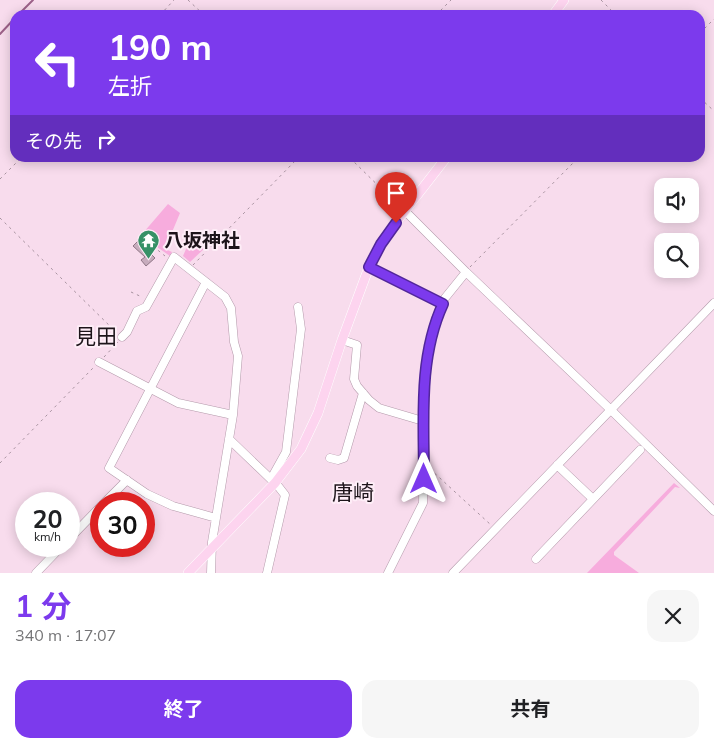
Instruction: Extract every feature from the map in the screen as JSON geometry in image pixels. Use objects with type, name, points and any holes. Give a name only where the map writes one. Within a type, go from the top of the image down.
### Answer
[{"type":"main road","points":[[188,573],[212,549],[301,449],[313,427],[369,267],[381,244],[443,162]]},
{"type":"street","points":[[405,211],[714,511]]},
{"type":"street","points":[[122,338],[137,311],[146,307],[150,301],[174,257],[225,297],[232,308],[234,342],[238,356],[233,415],[216,518],[211,573]]},
{"type":"street","points":[[369,267],[443,304]]},
{"type":"street","points":[[388,573],[422,502],[424,372],[436,318],[443,304],[466,272]]},
{"type":"street","points":[[206,282],[110,468],[147,494],[173,506],[216,518]]},
{"type":"street","points":[[453,573],[714,303]]},
{"type":"street","points":[[273,481],[286,452],[301,329],[298,307]]},
{"type":"street","points":[[342,340],[357,345],[354,379],[363,393],[379,408],[423,421]]},
{"type":"street","points":[[99,362],[178,403],[233,415]]},
{"type":"street","points":[[330,458],[344,458],[363,393]]},
{"type":"street","points":[[229,439],[283,491],[284,500],[266,573]]},
{"type":"street","points":[[536,559],[640,450]]},
{"type":"street","points":[[557,465],[593,499]]},
{"type":"street","points":[[115,492],[127,480]]},
{"type":"street","points":[[80,528],[90,517]]},
{"type":"street","points":[[36,573],[51,557]]},
{"type":"path","points":[[165,10],[174,0]]},
{"type":"path","points":[[188,0],[199,10]]},
{"type":"path","points":[[441,10],[451,0]]},
{"type":"path","points":[[601,0],[611,10]]},
{"type":"path","points":[[705,29],[714,19]]},
{"type":"path","points":[[0,179],[17,162]]},
{"type":"path","points":[[189,269],[294,162]]},
{"type":"path","points":[[354,162],[405,211]]},
{"type":"path","points":[[466,272],[574,162]]},
{"type":"path","points":[[0,218],[122,338],[0,463]]},
{"type":"path","points":[[144,237],[161,254],[172,260]]},
{"type":"path","points":[[131,292],[150,301]]},
{"type":"path","points":[[424,464],[496,529]]},
{"type":"shaded area","points":[[168,204],[180,213],[165,249],[172,252],[170,256],[157,247],[143,233]]},
{"type":"shaded area","points":[[192,235],[206,247],[190,262],[183,256]]},
{"type":"shaded area","points":[[674,483],[680,488],[675,487],[614,552],[614,555],[639,573],[587,573]]},
{"type":"building","points":[[138,241],[155,258],[146,266],[141,260],[145,257],[133,246]]},
{"type":"waterway","points":[[23,10],[33,0]]},
{"type":"waterway","points":[[0,34],[10,23]]},
{"type":"place","name":"八坂神社","points":[[148,259]]},
{"type":"district","name":"見田","points":[[96,336]]},
{"type":"district","name":"唐崎","points":[[353,492]]},
{"type":"route","points":[[396,223],[381,244],[369,267],[443,304],[436,318],[424,372],[424,479]]}]
